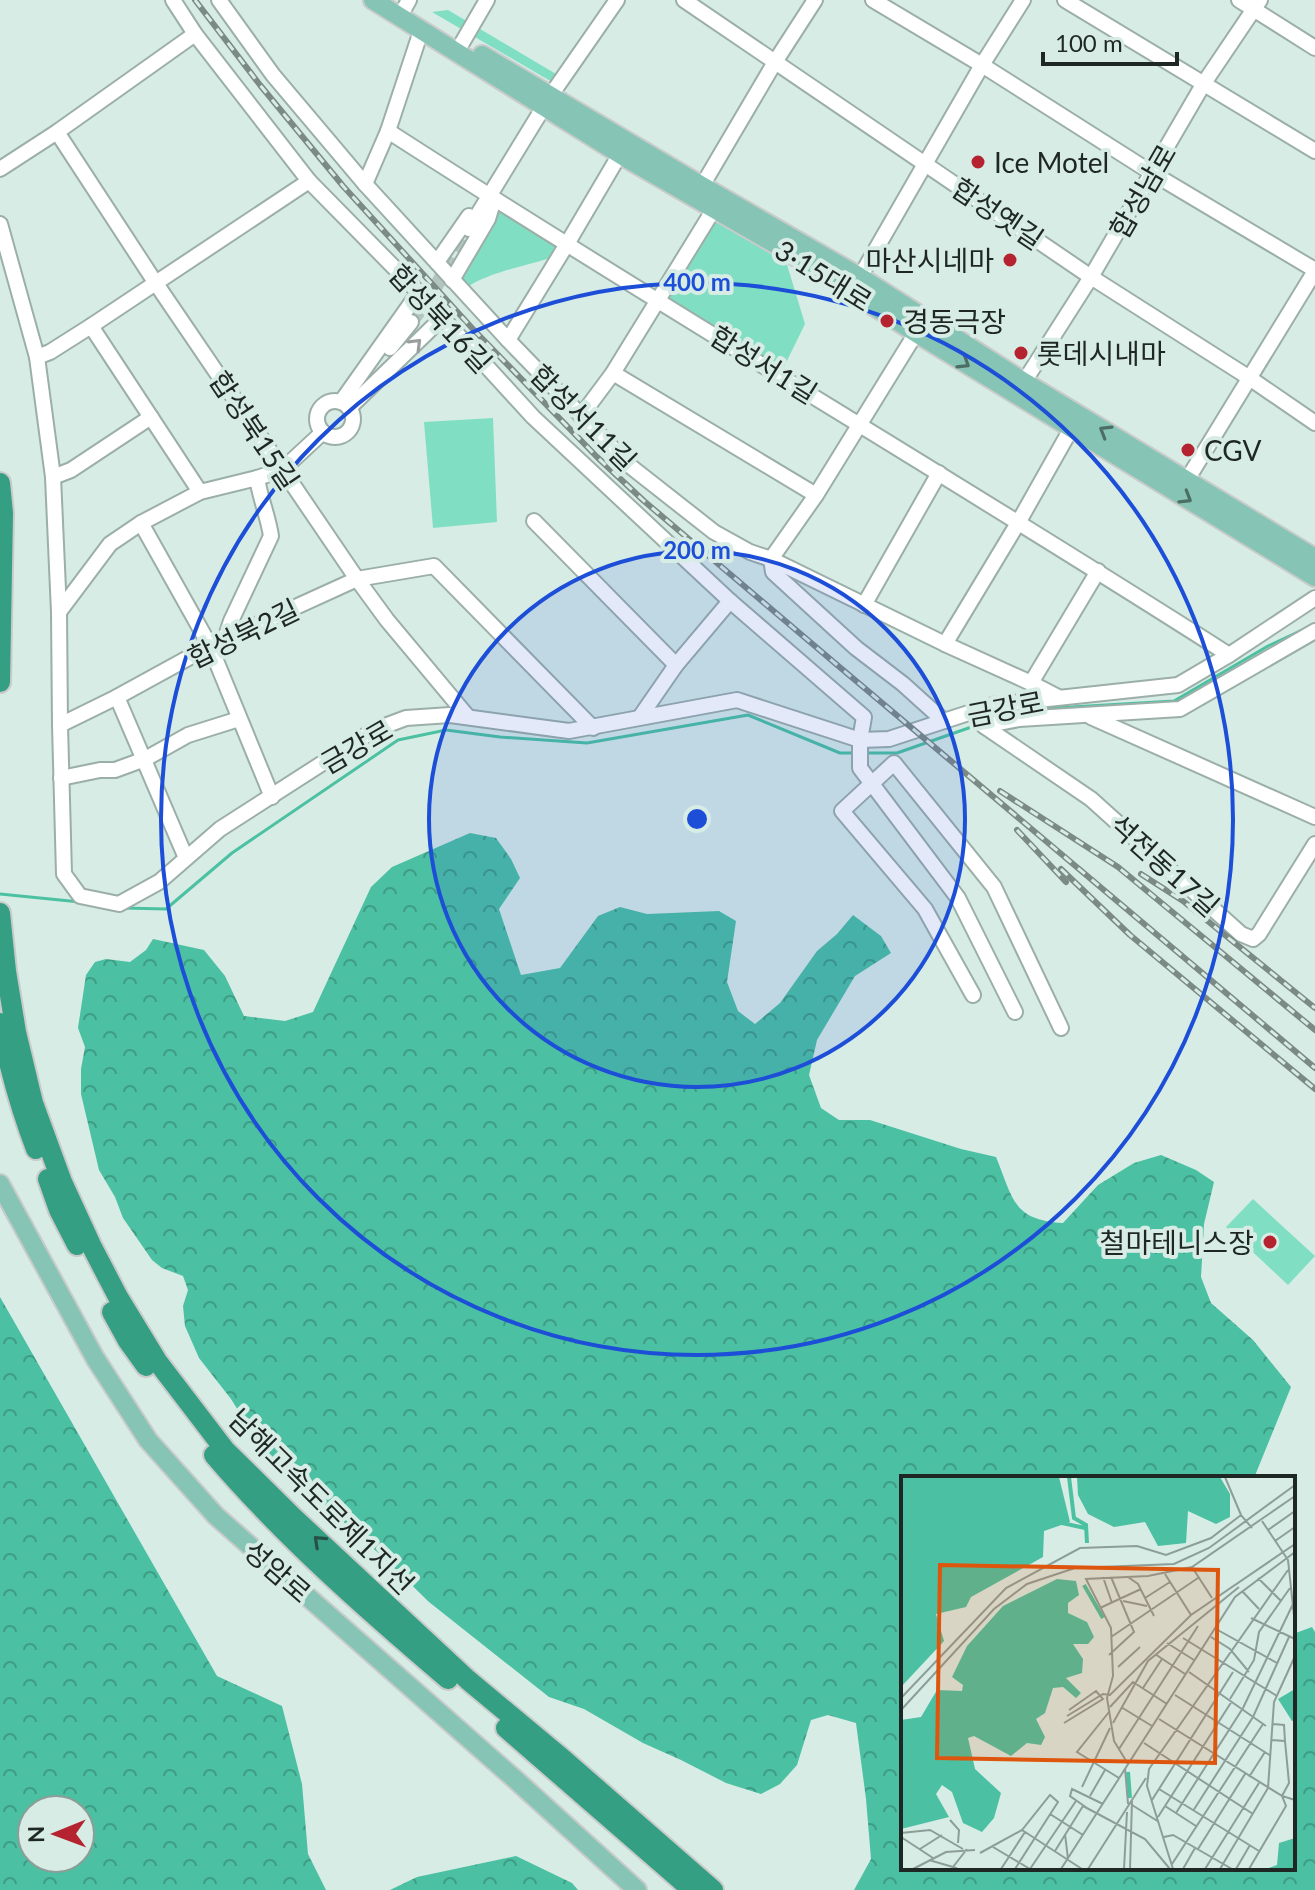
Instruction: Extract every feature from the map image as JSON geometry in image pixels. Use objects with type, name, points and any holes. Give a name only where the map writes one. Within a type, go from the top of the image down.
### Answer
[{"type":"highway","points":[[0,483],[3,513],[0,682]]},
{"type":"highway","name":"남해고속도로제1지선","points":[[0,914],[16,1032],[33,1103],[62,1182],[91,1245],[157,1361],[225,1450],[295,1519],[468,1680],[598,1788],[713,1890]]},
{"type":"highway","name":"남해고속도로제1지선","points":[[0,1023],[24,1119],[59,1210],[128,1341],[204,1444],[246,1493],[398,1637],[693,1890]]},
{"type":"main road","name":"3·15대로","points":[[373,0],[421,31],[860,277],[1024,382],[1315,558]]},
{"type":"main road","name":"3·15대로","points":[[402,3],[548,101],[620,154],[782,248],[1315,577]]},
{"type":"main road","name":"성암로","points":[[0,1184],[95,1358],[148,1440],[206,1505],[637,1890]]},
{"type":"street","name":"합성북16길","points":[[173,0],[195,34],[309,181],[419,292],[533,417],[730,601],[864,717],[860,742]]},
{"type":"street","name":"합성서11길","points":[[219,0],[273,75],[365,184],[508,340],[630,466],[714,532],[750,552],[771,559],[1058,697]]},
{"type":"street","points":[[462,43],[487,0]]},
{"type":"street","points":[[469,229],[548,101],[617,0]]},
{"type":"street","name":"합성옛길","points":[[684,0],[1091,277],[1315,423]]},
{"type":"street","points":[[702,186],[815,0]]},
{"type":"street","points":[[873,0],[1315,270],[1187,480]]},
{"type":"street","points":[[860,277],[1023,0]]},
{"type":"street","points":[[1065,0],[1315,151]]},
{"type":"street","points":[[1239,0],[1257,5],[1315,48]]},
{"type":"street","name":"합성남로","points":[[1024,382],[1091,277],[1204,83],[1257,5]]},
{"type":"street","points":[[365,184],[388,131],[421,31]]},
{"type":"street","points":[[0,169],[195,34]]},
{"type":"street","name":"합성서1길","points":[[388,131],[488,198],[860,424],[1229,655]]},
{"type":"street","name":"합성북15길","points":[[57,132],[357,579],[468,717]]},
{"type":"street","points":[[508,340],[620,154]]},
{"type":"street","points":[[37,357],[91,326],[309,181]]},
{"type":"street","points":[[437,262],[480,202],[488,198]]},
{"type":"street","points":[[452,280],[488,219],[492,206],[488,198]]},
{"type":"street","points":[[581,416],[613,373],[714,209]]},
{"type":"street","name":"금강로","points":[[0,224],[37,357],[53,477],[64,874],[80,896],[119,904],[159,882],[220,829],[374,730],[406,718],[450,715],[569,731],[737,700],[860,742],[889,739],[993,705],[1178,685],[1315,598]]},
{"type":"street","points":[[345,405],[419,292]]},
{"type":"street","points":[[345,405],[442,318]]},
{"type":"street","points":[[345,405],[411,322]]},
{"type":"street","points":[[91,326],[200,492]]},
{"type":"street","points":[[916,333],[816,495],[771,559],[773,572],[856,648],[944,721]]},
{"type":"street","points":[[613,373],[816,495]]},
{"type":"street","points":[[333,401],[345,405],[351,413],[352,423],[346,433],[336,437],[323,432],[318,424],[319,412],[333,401]]},
{"type":"street","points":[[53,477],[71,470],[151,417]]},
{"type":"street","points":[[945,644],[1071,429]]},
{"type":"street","points":[[59,612],[110,544],[141,523],[200,492],[282,470],[323,432]]},
{"type":"street","points":[[864,605],[939,473]]},
{"type":"street","points":[[225,639],[271,536],[257,478]]},
{"type":"street","points":[[534,521],[676,665]]},
{"type":"street","points":[[141,523],[210,646],[272,797]]},
{"type":"street","name":"합성북2길","points":[[60,725],[210,646],[357,579],[434,566],[593,728]]},
{"type":"street","points":[[1031,683],[1098,571]]},
{"type":"street","points":[[640,717],[676,665],[730,601]]},
{"type":"street","points":[[1087,715],[1180,709],[1315,631]]},
{"type":"street","points":[[117,697],[186,858]]},
{"type":"street","points":[[1087,715],[1315,817]]},
{"type":"street","name":"석전동17길","points":[[1087,715],[1019,719],[984,726],[1091,799],[1241,934],[1253,939],[1259,934],[1315,844]]},
{"type":"street","points":[[61,778],[115,770],[145,759],[188,735],[239,719]]},
{"type":"street","points":[[860,742],[860,768],[958,898],[1015,1012]]},
{"type":"street","points":[[973,995],[925,909],[842,811],[894,763],[994,887],[1061,1028]]},
{"type":"green space","points":[[448,10],[556,74],[552,82],[432,12]]},
{"type":"green space","points":[[492,206],[567,244],[556,262],[547,259],[502,272],[464,291],[452,280]]},
{"type":"green space","points":[[714,209],[782,248],[805,324],[780,375],[659,300]]},
{"type":"green space","points":[[493,418],[497,522],[433,528],[424,422]]},
{"type":"green space","points":[[470,833],[496,838],[520,878],[499,909],[521,975],[560,968],[598,916],[620,907],[647,914],[719,911],[736,921],[727,982],[738,1011],[755,1024],[780,1003],[817,951],[853,915],[881,936],[891,953],[855,976],[817,1040],[809,1075],[821,1108],[839,1120],[870,1120],[996,1157],[1017,1204],[1024,1212],[1046,1221],[1063,1223],[1098,1185],[1134,1163],[1161,1155],[1196,1170],[1214,1182],[1204,1224],[1201,1277],[1211,1303],[1253,1340],[1291,1387],[1255,1476],[901,1476],[901,1870],[1295,1870],[1295,1633],[1312,1627],[1315,1632],[1315,1890],[854,1890],[871,1859],[856,1723],[828,1715],[811,1720],[797,1765],[780,1784],[761,1794],[726,1783],[643,1743],[584,1709],[549,1697],[429,1602],[274,1460],[199,1358],[185,1326],[183,1306],[188,1290],[183,1276],[162,1268],[152,1260],[123,1218],[99,1170],[81,1094],[85,1047],[78,1028],[86,975],[95,962],[106,959],[130,962],[146,950],[153,939],[204,950],[225,976],[244,1016],[285,1021],[313,1012],[371,887],[392,867]]},
{"type":"green space","name":"철마테니스장","points":[[1253,1199],[1315,1256],[1288,1285],[1226,1227]]},
{"type":"green space","points":[[0,1297],[217,1676],[282,1706],[302,1784],[308,1854],[326,1890],[0,1890]]},
{"type":"green space","points":[[516,1856],[572,1883],[578,1890],[390,1890],[417,1877]]},
{"type":"waterway","points":[[1006,715],[1020,710],[1174,701],[1268,646],[1315,624]]},
{"type":"waterway","points":[[123,908],[166,909],[232,853],[398,740],[446,730],[587,743],[748,715],[840,753],[857,753]]},
{"type":"waterway","points":[[864,753],[897,753],[980,724]]},
{"type":"waterway","points":[[0,894],[80,902]]},
{"type":"tunnel","points":[[411,322],[431,295],[469,229]]},
{"type":"railway","points":[[195,0],[343,186],[472,328],[597,457],[644,501],[1315,1068]]},
{"type":"railway","points":[[1000,791],[1118,867],[1315,1030]]},
{"type":"railway","points":[[1017,830],[1066,882]]},
{"type":"railway","points":[[1061,869],[1130,935],[1315,1089]]},
{"type":"railway","points":[[1141,874],[1183,901],[1315,1008]]},
{"type":"place","name":"Ice Motel","points":[[978,162]]},
{"type":"place","name":"마산시네마","points":[[1010,260]]},
{"type":"place","name":"경동극장","points":[[887,321]]},
{"type":"place","name":"롯데시내마","points":[[1021,353]]},
{"type":"place","name":"CGV","points":[[1188,450]]},
{"type":"place","name":"철마테니스장","points":[[1270,1242]]}]
